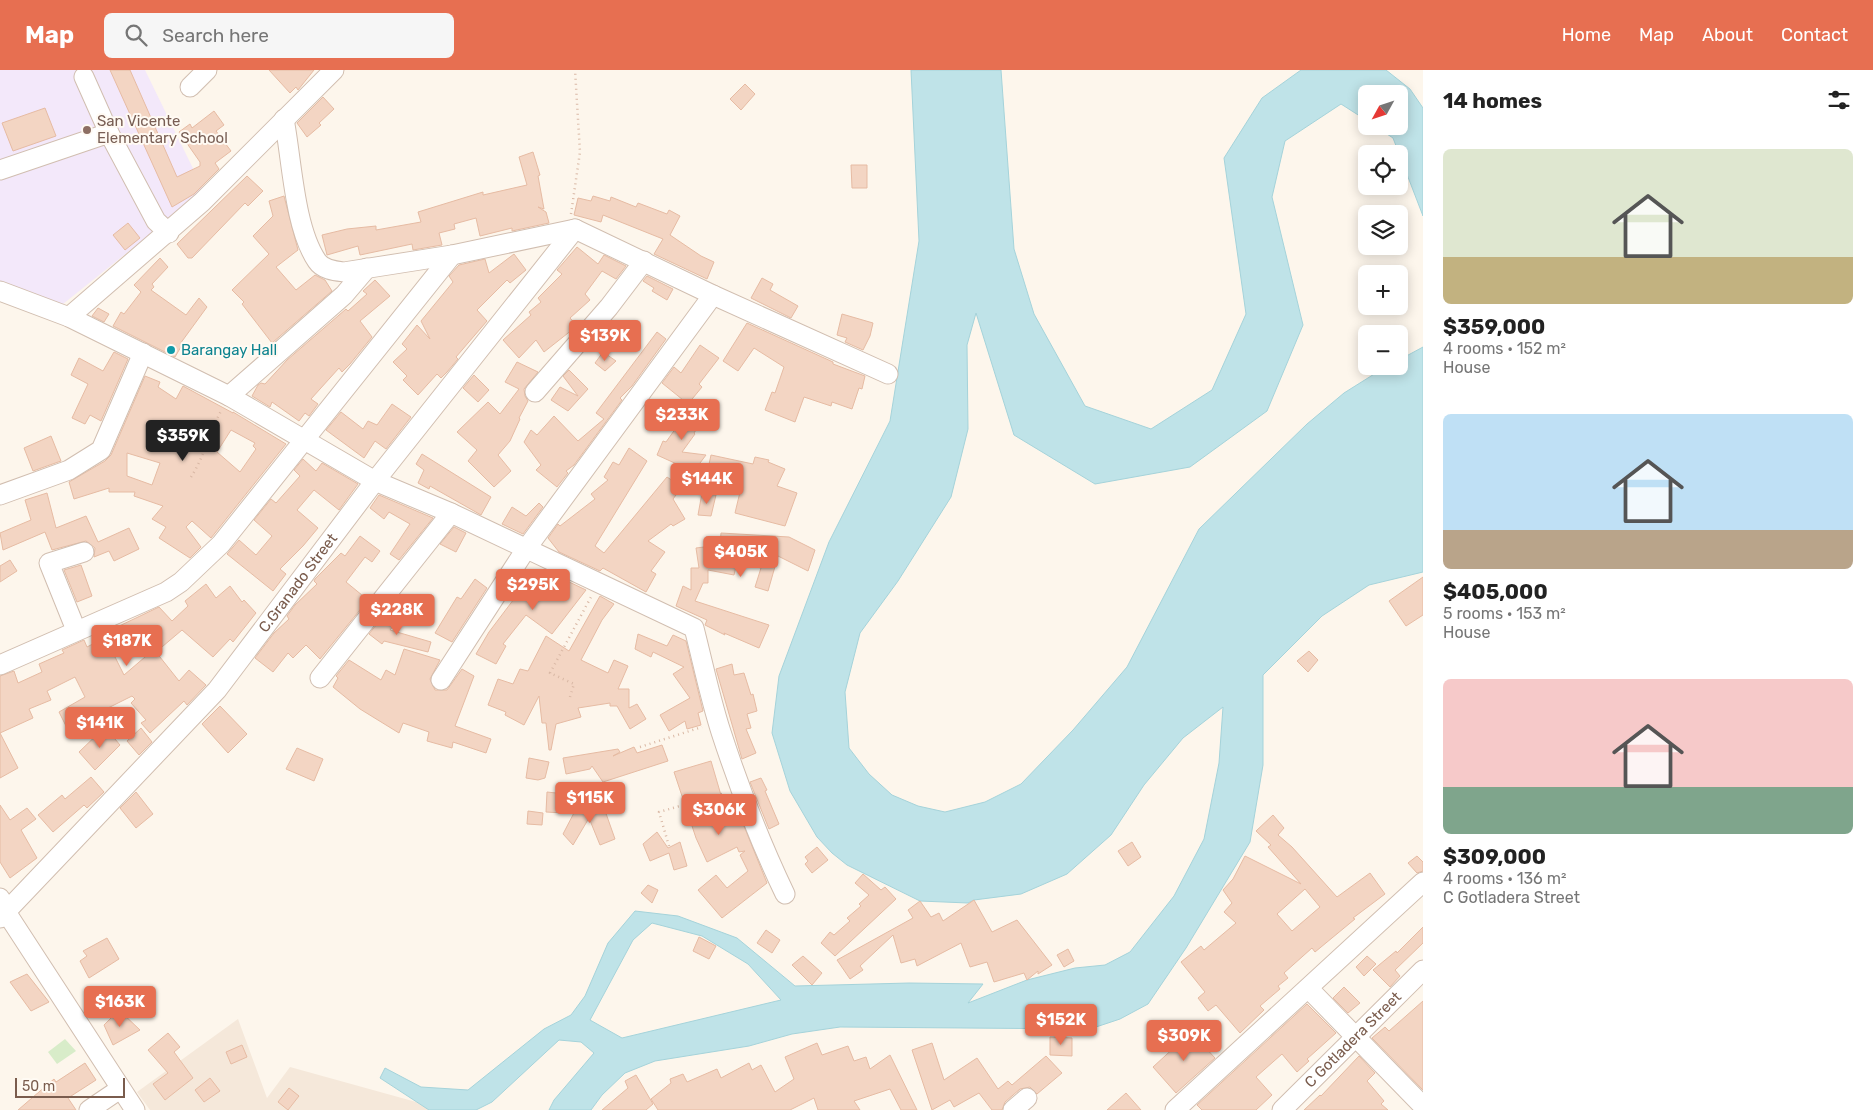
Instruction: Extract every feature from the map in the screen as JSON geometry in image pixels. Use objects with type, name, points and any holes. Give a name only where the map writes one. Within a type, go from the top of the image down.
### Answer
[{"type":"street","points":[[190,87],[208,70]]},
{"type":"street","points":[[70,317],[169,233],[334,70]]},
{"type":"street","points":[[84,77],[109,134],[156,221],[169,233]]},
{"type":"street","points":[[284,119],[304,233],[317,263],[330,271],[344,294]]},
{"type":"street","points":[[0,170],[109,134]]},
{"type":"street","points":[[330,271],[344,272],[452,255],[572,230],[644,261],[713,295],[888,374]]},
{"type":"street","name":"C.Granado Street","points":[[2,909],[216,690],[374,481],[572,230]]},
{"type":"street","points":[[0,665],[148,600],[181,582],[221,544],[452,255]]},
{"type":"street","points":[[535,392],[608,307],[644,261]]},
{"type":"street","points":[[229,396],[344,294],[367,268]]},
{"type":"street","points":[[0,291],[70,317],[229,396],[374,481],[451,513],[694,628],[718,722],[740,789],[764,850],[785,894]]},
{"type":"street","points":[[441,680],[526,549],[713,295]]},
{"type":"street","points":[[0,494],[69,470],[101,450],[143,353]]},
{"type":"street","points":[[320,678],[451,513]]},
{"type":"street","points":[[76,630],[49,563],[84,552]]},
{"type":"street","points":[[1175,1110],[1423,882]]},
{"type":"street","points":[[2,909],[135,1110]]},
{"type":"street","name":"C Gotladera Street","points":[[1282,1110],[1357,1038],[1423,970]]},
{"type":"street","points":[[1309,988],[1423,1106]]},
{"type":"street","points":[[89,1110],[120,1089]]},
{"type":"path","points":[[572,230],[580,152],[575,70]]},
{"type":"path","points":[[191,477],[198,467],[209,434],[229,396]]},
{"type":"path","points":[[570,696],[574,684],[550,673],[598,584]]},
{"type":"path","points":[[640,747],[718,722]]},
{"type":"path","points":[[669,846],[658,812],[740,789]]},
{"type":"shaded area","name":"San Vicente Elementary School","points":[[0,70],[145,70],[204,191],[63,304],[0,282]]},
{"type":"shaded area","points":[[238,1019],[267,1098],[290,1067],[445,1110],[150,1110],[137,1092]]},
{"type":"green space","points":[[65,1039],[76,1051],[57,1064],[48,1052]]},
{"type":"water","points":[[911,70],[1001,70],[1014,249],[1034,314],[1085,406],[1151,429],[1212,390],[1246,314],[1224,158],[1262,98],[1301,70],[1386,70],[1405,85],[1358,85],[1358,115],[1341,104],[1285,141],[1272,197],[1303,325],[1267,411],[1190,467],[1095,484],[1014,435],[976,313],[967,345],[968,429],[951,497],[898,581],[860,633],[845,692],[849,748],[869,774],[892,795],[918,806],[945,812],[985,802],[1021,784],[1073,730],[1127,667],[1199,529],[1307,424],[1344,393],[1373,375],[1408,375],[1408,355],[1423,347],[1423,572],[1369,585],[1322,616],[1263,675],[1263,765],[1250,842],[1186,948],[1148,1004],[1120,1019],[1090,1029],[840,1027],[792,1034],[749,1046],[655,1061],[625,1073],[602,1095],[591,1110],[549,1110],[554,1100],[594,1053],[581,1042],[559,1040],[492,1102],[476,1110],[429,1110],[380,1078],[385,1068],[421,1087],[468,1090],[544,1029],[571,1015],[585,996],[608,943],[635,911],[678,916],[737,938],[795,986],[909,983],[983,984],[968,1003],[1027,980],[1075,968],[1105,965],[1130,952],[1174,896],[1204,839],[1219,763],[1223,707],[1183,738],[1144,785],[1111,835],[1067,874],[1021,894],[974,900],[968,903],[920,901],[847,865],[817,837],[790,791],[772,733],[779,676],[829,542],[890,421],[919,241]],"holes":[[[652,923],[702,936],[748,964],[781,1000],[622,1038],[590,1020],[633,940]]]},
{"type":"water","points":[[1408,87],[1423,108],[1423,216],[1408,177],[1408,145],[1396,145],[1393,138],[1388,135],[1408,135]]},
{"type":"building","points":[[110,70],[130,70],[177,177],[200,166],[200,162],[179,132],[190,124],[192,128],[214,111],[224,125],[216,131],[231,151],[215,163],[219,169],[194,194],[172,207]]},
{"type":"building","points":[[269,70],[314,70],[298,90],[296,87],[290,93]]},
{"type":"building","points":[[745,84],[755,94],[741,110],[730,99]]},
{"type":"building","points":[[323,97],[334,109],[319,123],[321,125],[307,137],[297,123]]},
{"type":"building","points":[[45,108],[56,136],[13,151],[2,123]]},
{"type":"building","points":[[533,152],[540,175],[538,176],[544,209],[538,207],[546,212],[549,223],[512,231],[512,228],[480,236],[476,218],[454,224],[455,229],[439,233],[442,245],[413,250],[412,244],[360,255],[358,246],[327,255],[322,235],[347,229],[376,226],[376,230],[421,222],[418,212],[483,192],[483,195],[527,185],[519,157]]},
{"type":"building","points":[[851,165],[867,165],[867,188],[852,188]]},
{"type":"building","points":[[247,176],[263,191],[248,206],[245,203],[192,258],[188,258],[177,244]]},
{"type":"building","points":[[284,196],[298,250],[276,267],[296,290],[315,275],[325,280],[332,291],[272,343],[242,304],[244,302],[232,290],[269,254],[253,236],[273,216],[269,201]]},
{"type":"building","points":[[593,196],[610,201],[611,197],[636,207],[638,203],[667,214],[669,210],[680,216],[670,235],[701,256],[714,262],[707,279],[654,254],[663,239],[603,215],[601,222],[574,215],[578,198],[591,201]]},
{"type":"building","points":[[128,223],[140,238],[125,250],[113,235]]},
{"type":"building","points":[[577,247],[598,264],[604,255],[626,266],[616,279],[602,271],[585,294],[590,300],[570,318],[577,326],[544,352],[536,340],[519,358],[503,340],[531,315],[529,312],[541,302],[538,298],[562,274],[557,270]]},
{"type":"building","points":[[514,254],[526,270],[510,283],[507,280],[477,310],[487,321],[456,357],[458,359],[447,372],[441,378],[437,374],[418,395],[403,380],[407,376],[393,362],[407,349],[402,344],[417,325],[430,339],[421,321],[453,282],[449,276],[459,265],[485,259],[489,273]]},
{"type":"building","points":[[160,258],[168,267],[152,284],[154,287],[151,290],[186,315],[199,298],[207,307],[180,344],[182,345],[175,357],[113,326],[121,312],[124,314],[141,292],[134,285]]},
{"type":"building","points":[[647,276],[673,289],[667,300],[652,291],[654,288],[643,281]]},
{"type":"building","points":[[762,278],[773,284],[770,290],[798,306],[791,318],[751,298]]},
{"type":"building","points":[[375,280],[390,296],[360,321],[372,337],[350,364],[342,372],[339,368],[311,399],[318,404],[309,416],[305,413],[299,421],[272,402],[270,407],[252,396],[258,385],[261,383],[265,384],[287,360],[346,309],[348,311],[367,294],[363,291]]},
{"type":"building","points":[[98,308],[109,314],[104,322],[92,316]]},
{"type":"building","points":[[842,314],[873,323],[870,336],[863,350],[845,342],[847,338],[837,335]]},
{"type":"building","points":[[747,323],[833,362],[833,364],[865,376],[862,389],[859,388],[852,409],[832,402],[831,406],[804,397],[795,422],[765,410],[772,392],[775,393],[784,367],[754,348],[738,371],[723,361]]},
{"type":"building","points":[[657,332],[666,339],[632,386],[620,398],[622,400],[574,465],[566,471],[568,473],[557,487],[536,470],[541,465],[524,442],[531,430],[537,435],[554,416],[578,441],[604,419],[596,413]]},
{"type":"building","points":[[700,345],[719,358],[699,384],[702,387],[688,404],[662,383],[674,367],[681,373]]},
{"type":"building","points":[[114,352],[128,359],[101,421],[90,415],[85,424],[72,418],[88,384],[71,375],[79,358],[103,371]]},
{"type":"building","points":[[603,352],[616,361],[605,371],[595,363]]},
{"type":"building","points":[[517,362],[538,372],[524,389],[528,401],[510,441],[498,455],[511,471],[494,487],[468,461],[477,450],[457,432],[488,402],[500,414],[519,389],[505,382]]},
{"type":"building","points":[[569,370],[588,389],[568,411],[551,400],[560,387],[578,396],[563,376]]},
{"type":"building","points":[[474,375],[489,390],[478,402],[463,388]]},
{"type":"building","points":[[145,376],[160,382],[158,387],[176,399],[183,386],[233,412],[286,444],[211,538],[192,521],[186,527],[201,547],[190,558],[159,538],[166,527],[152,519],[163,506],[134,496],[135,492],[109,492],[109,488],[74,499],[69,482],[105,461],[111,455]],"holes":[[[231,430],[255,443],[253,446],[256,449],[240,472],[217,452]],[[127,453],[160,463],[152,485],[127,476]]]},
{"type":"building","points":[[392,404],[411,417],[386,449],[375,441],[364,458],[326,430],[341,412],[363,429],[368,421],[377,425]]},
{"type":"building","points":[[684,407],[703,419],[682,452],[706,455],[697,467],[679,465],[657,455],[663,441],[666,442],[681,421],[677,418]]},
{"type":"building","points":[[51,436],[61,461],[33,471],[24,448]]},
{"type":"building","points":[[629,448],[647,461],[595,546],[604,553],[667,477],[682,487],[673,499],[685,519],[673,526],[671,524],[648,541],[665,552],[651,571],[656,574],[646,592],[603,568],[600,571],[559,552],[548,538],[558,524],[560,526],[595,499],[591,494],[608,480],[604,477],[613,462],[619,465]]},
{"type":"building","points":[[422,454],[491,497],[481,515],[430,486],[429,489],[418,483],[424,470],[416,464]]},
{"type":"building","points":[[711,455],[753,464],[755,457],[769,460],[768,462],[785,469],[777,486],[797,493],[785,526],[735,513],[740,492],[711,483],[715,470],[708,469]]},
{"type":"building","points":[[303,459],[316,471],[322,463],[358,484],[339,510],[314,490],[297,510],[318,528],[280,569],[286,574],[273,591],[227,554],[239,540],[256,555],[272,536],[254,520],[271,499],[276,503],[300,476],[294,470]]},
{"type":"building","points":[[47,493],[56,528],[86,516],[98,542],[129,528],[139,549],[114,561],[109,551],[94,557],[95,548],[86,541],[52,550],[45,532],[3,550],[0,533],[31,520],[25,500]]},
{"type":"building","points":[[702,493],[716,495],[711,516],[698,515]]},
{"type":"building","points":[[379,495],[433,518],[399,560],[390,554],[410,524],[389,512],[384,519],[370,508]]},
{"type":"building","points":[[539,503],[543,507],[523,534],[502,524],[512,507],[526,516]]},
{"type":"building","points":[[454,527],[466,533],[456,552],[440,544]]},
{"type":"building","points":[[721,533],[789,537],[815,550],[808,571],[778,556],[768,591],[755,587],[761,568],[737,562],[734,575],[708,570],[708,583],[703,583],[695,601],[769,625],[759,648],[705,625],[707,620],[676,606],[683,586],[691,590],[691,568],[699,568],[696,548],[720,545]]},
{"type":"building","points":[[360,536],[380,551],[372,562],[365,557],[346,582],[368,600],[320,659],[306,645],[293,658],[288,653],[273,672],[255,658],[274,633],[289,619],[287,616],[295,605],[317,584],[314,581],[315,579],[341,553],[345,556]]},
{"type":"building","points":[[10,560],[17,571],[0,582],[0,566]]},
{"type":"building","points":[[81,565],[92,596],[77,602],[64,570]]},
{"type":"building","points":[[544,570],[586,590],[552,634],[526,615],[503,644],[506,646],[496,664],[476,654],[489,632],[517,595],[528,585],[530,587]]},
{"type":"building","points":[[1423,577],[1423,615],[1406,626],[1389,601]]},
{"type":"building","points":[[475,579],[487,588],[452,642],[435,633],[457,597],[461,599]]},
{"type":"building","points":[[206,584],[216,598],[230,586],[242,602],[244,600],[256,613],[233,642],[230,639],[213,657],[182,630],[156,652],[179,681],[189,670],[206,685],[187,705],[184,701],[150,733],[141,723],[146,720],[131,703],[135,699],[132,696],[94,715],[96,717],[69,732],[59,712],[85,697],[75,677],[47,691],[51,700],[29,709],[33,718],[0,733],[0,676],[14,671],[18,683],[42,672],[39,664],[64,653],[62,650],[84,640],[87,647],[116,632],[115,628],[159,607],[172,621],[188,606],[185,601]],"holes":[[[139,635],[152,651],[124,675],[111,649]]]},
{"type":"building","points":[[600,596],[614,604],[602,620],[581,660],[608,673],[614,660],[628,666],[618,689],[629,689],[629,708],[637,704],[646,719],[630,729],[617,706],[610,706],[610,703],[578,708],[581,717],[556,724],[551,750],[549,750],[546,723],[542,723],[539,696],[524,725],[505,715],[506,712],[488,705],[498,679],[513,684],[520,669],[528,671],[546,636],[569,651]]},
{"type":"building","points":[[385,614],[396,622],[390,630],[431,642],[428,652],[384,641],[382,644],[369,634]]},
{"type":"building","points":[[638,634],[667,646],[673,635],[686,641],[703,711],[698,713],[701,725],[687,729],[685,721],[669,731],[660,715],[690,698],[673,674],[684,667],[653,652],[651,657],[635,649]]},
{"type":"building","points":[[404,649],[440,660],[430,679],[435,690],[447,690],[462,669],[474,676],[455,726],[491,739],[486,753],[453,742],[452,748],[427,741],[429,732],[403,723],[399,733],[360,709],[333,687],[338,678],[336,676],[349,660],[381,680],[386,670],[395,675]]},
{"type":"building","points":[[1309,651],[1318,660],[1308,672],[1297,661]]},
{"type":"building","points":[[732,664],[734,675],[744,673],[751,695],[753,694],[757,711],[747,714],[751,728],[746,729],[756,753],[742,759],[716,669]]},
{"type":"building","points":[[220,706],[247,734],[228,753],[202,724]]},
{"type":"building","points":[[105,727],[120,745],[95,770],[79,752]]},
{"type":"building","points":[[141,728],[152,742],[139,755],[127,741]]},
{"type":"building","points":[[0,733],[18,768],[0,778]]},
{"type":"building","points":[[662,745],[668,761],[603,782],[592,766],[590,769],[566,774],[563,758],[618,749],[620,752],[613,756],[634,747],[637,753]]},
{"type":"building","points":[[297,748],[323,759],[314,781],[286,769]]},
{"type":"building","points":[[529,758],[549,762],[545,778],[538,780],[526,778]]},
{"type":"building","points":[[711,761],[723,802],[733,799],[767,883],[722,918],[698,890],[716,875],[727,888],[748,871],[740,855],[745,851],[739,852],[737,847],[707,862],[696,838],[674,772]]},
{"type":"building","points":[[91,777],[104,792],[87,808],[84,805],[53,832],[38,815],[62,795],[65,799]]},
{"type":"building","points":[[761,778],[779,824],[769,829],[750,782]]},
{"type":"building","points":[[136,792],[153,814],[136,828],[120,808]]},
{"type":"building","points":[[547,792],[565,794],[564,813],[546,812]]},
{"type":"building","points":[[0,805],[10,820],[27,808],[36,819],[21,830],[37,858],[10,878],[0,862]]},
{"type":"building","points":[[603,805],[615,839],[600,845],[589,818],[573,845],[563,834],[576,809]]},
{"type":"building","points":[[528,811],[543,813],[542,825],[527,824]]},
{"type":"building","points":[[1273,815],[1284,828],[1278,835],[1292,847],[1337,897],[1370,873],[1385,894],[1353,918],[1355,919],[1315,952],[1312,948],[1284,973],[1288,978],[1278,986],[1280,989],[1260,1006],[1264,1010],[1240,1033],[1216,1005],[1208,1011],[1198,998],[1205,992],[1181,962],[1201,946],[1204,950],[1236,923],[1224,912],[1232,903],[1223,890],[1233,879],[1245,856],[1301,884],[1268,847],[1271,845],[1256,831]],"holes":[[[1305,889],[1320,907],[1292,931],[1277,914]]]},
{"type":"building","points":[[657,832],[668,848],[680,842],[687,866],[674,870],[669,853],[650,861],[643,844]]},
{"type":"building","points":[[1132,842],[1141,857],[1128,866],[1118,851]]},
{"type":"building","points":[[817,847],[828,860],[812,873],[805,864],[808,861],[805,857]]},
{"type":"building","points":[[1417,856],[1423,862],[1423,871],[1417,873],[1408,863]]},
{"type":"building","points":[[863,874],[881,890],[885,887],[896,899],[835,956],[821,943],[830,932],[834,935],[850,921],[847,918],[861,906],[859,904],[869,895],[855,883]]},
{"type":"building","points":[[648,885],[658,890],[652,903],[641,893]]},
{"type":"building","points":[[974,900],[992,932],[1017,920],[1052,965],[1038,974],[1038,971],[1027,980],[1024,973],[994,982],[987,962],[970,967],[961,943],[917,966],[915,959],[901,963],[893,935],[860,966],[863,970],[850,979],[837,960],[913,918],[908,910],[920,901],[931,917],[939,913],[943,921]]},
{"type":"building","points":[[1423,927],[1423,943],[1395,970],[1400,976],[1390,987],[1373,970],[1396,951],[1397,953]]},
{"type":"building","points":[[766,930],[780,940],[772,953],[757,943]]},
{"type":"building","points":[[699,937],[716,946],[709,959],[693,951]]},
{"type":"building","points":[[107,938],[119,959],[89,978],[80,961],[87,956],[83,951]]},
{"type":"building","points":[[1068,949],[1074,961],[1064,967],[1057,955]]},
{"type":"building","points":[[803,956],[822,973],[812,985],[792,965]]},
{"type":"building","points":[[1367,956],[1376,964],[1364,976],[1356,967]]},
{"type":"building","points":[[27,974],[49,1002],[31,1011],[10,982]]},
{"type":"building","points":[[1344,987],[1360,1003],[1348,1013],[1333,998]]},
{"type":"building","points":[[1423,1001],[1423,1090],[1372,1038],[1385,1027],[1389,1031]]},
{"type":"building","points":[[1307,1004],[1336,1033],[1307,1059],[1309,1061],[1297,1072],[1282,1054],[1256,1077],[1272,1095],[1256,1110],[1202,1110],[1197,1105]]},
{"type":"building","points":[[119,1010],[140,1030],[113,1045],[104,1025]]},
{"type":"building","points":[[1191,1032],[1215,1058],[1176,1093],[1153,1067]]},
{"type":"building","points":[[168,1033],[180,1047],[174,1052],[193,1078],[165,1100],[153,1084],[168,1073],[148,1050]]},
{"type":"building","points":[[1050,1037],[1072,1038],[1072,1056],[1050,1055]]},
{"type":"building","points":[[817,1043],[822,1055],[848,1046],[854,1061],[866,1057],[870,1069],[890,1055],[917,1110],[901,1110],[890,1089],[854,1101],[860,1110],[818,1110],[814,1098],[790,1110],[658,1110],[651,1099],[671,1083],[670,1079],[683,1074],[687,1082],[717,1069],[721,1078],[749,1063],[752,1070],[761,1065],[775,1092],[794,1079],[785,1057]]},
{"type":"building","points":[[932,1043],[944,1080],[977,1058],[998,1089],[1008,1081],[1012,1085],[1046,1056],[1062,1073],[1037,1094],[1030,1087],[1020,1089],[1005,1102],[1002,1110],[992,1110],[979,1093],[954,1107],[950,1100],[932,1110],[912,1050]]},
{"type":"building","points":[[242,1045],[247,1057],[231,1064],[226,1052]]},
{"type":"building","points":[[1359,1056],[1375,1073],[1367,1081],[1384,1101],[1381,1104],[1388,1110],[1304,1110],[1321,1096]]},
{"type":"building","points":[[85,1063],[96,1080],[68,1098],[76,1110],[18,1110],[54,1079],[56,1082]]},
{"type":"building","points":[[636,1075],[653,1104],[646,1110],[602,1110],[628,1088],[625,1081]]},
{"type":"building","points":[[210,1078],[220,1091],[204,1102],[195,1090]]},
{"type":"building","points":[[289,1088],[299,1096],[288,1110],[278,1102]]},
{"type":"building","points":[[1126,1093],[1141,1110],[1107,1110]]},
{"type":"place","name":"San Vicente Elementary School","points":[[87,130]]},
{"type":"place","name":"Barangay Hall","points":[[171,350]]}]
